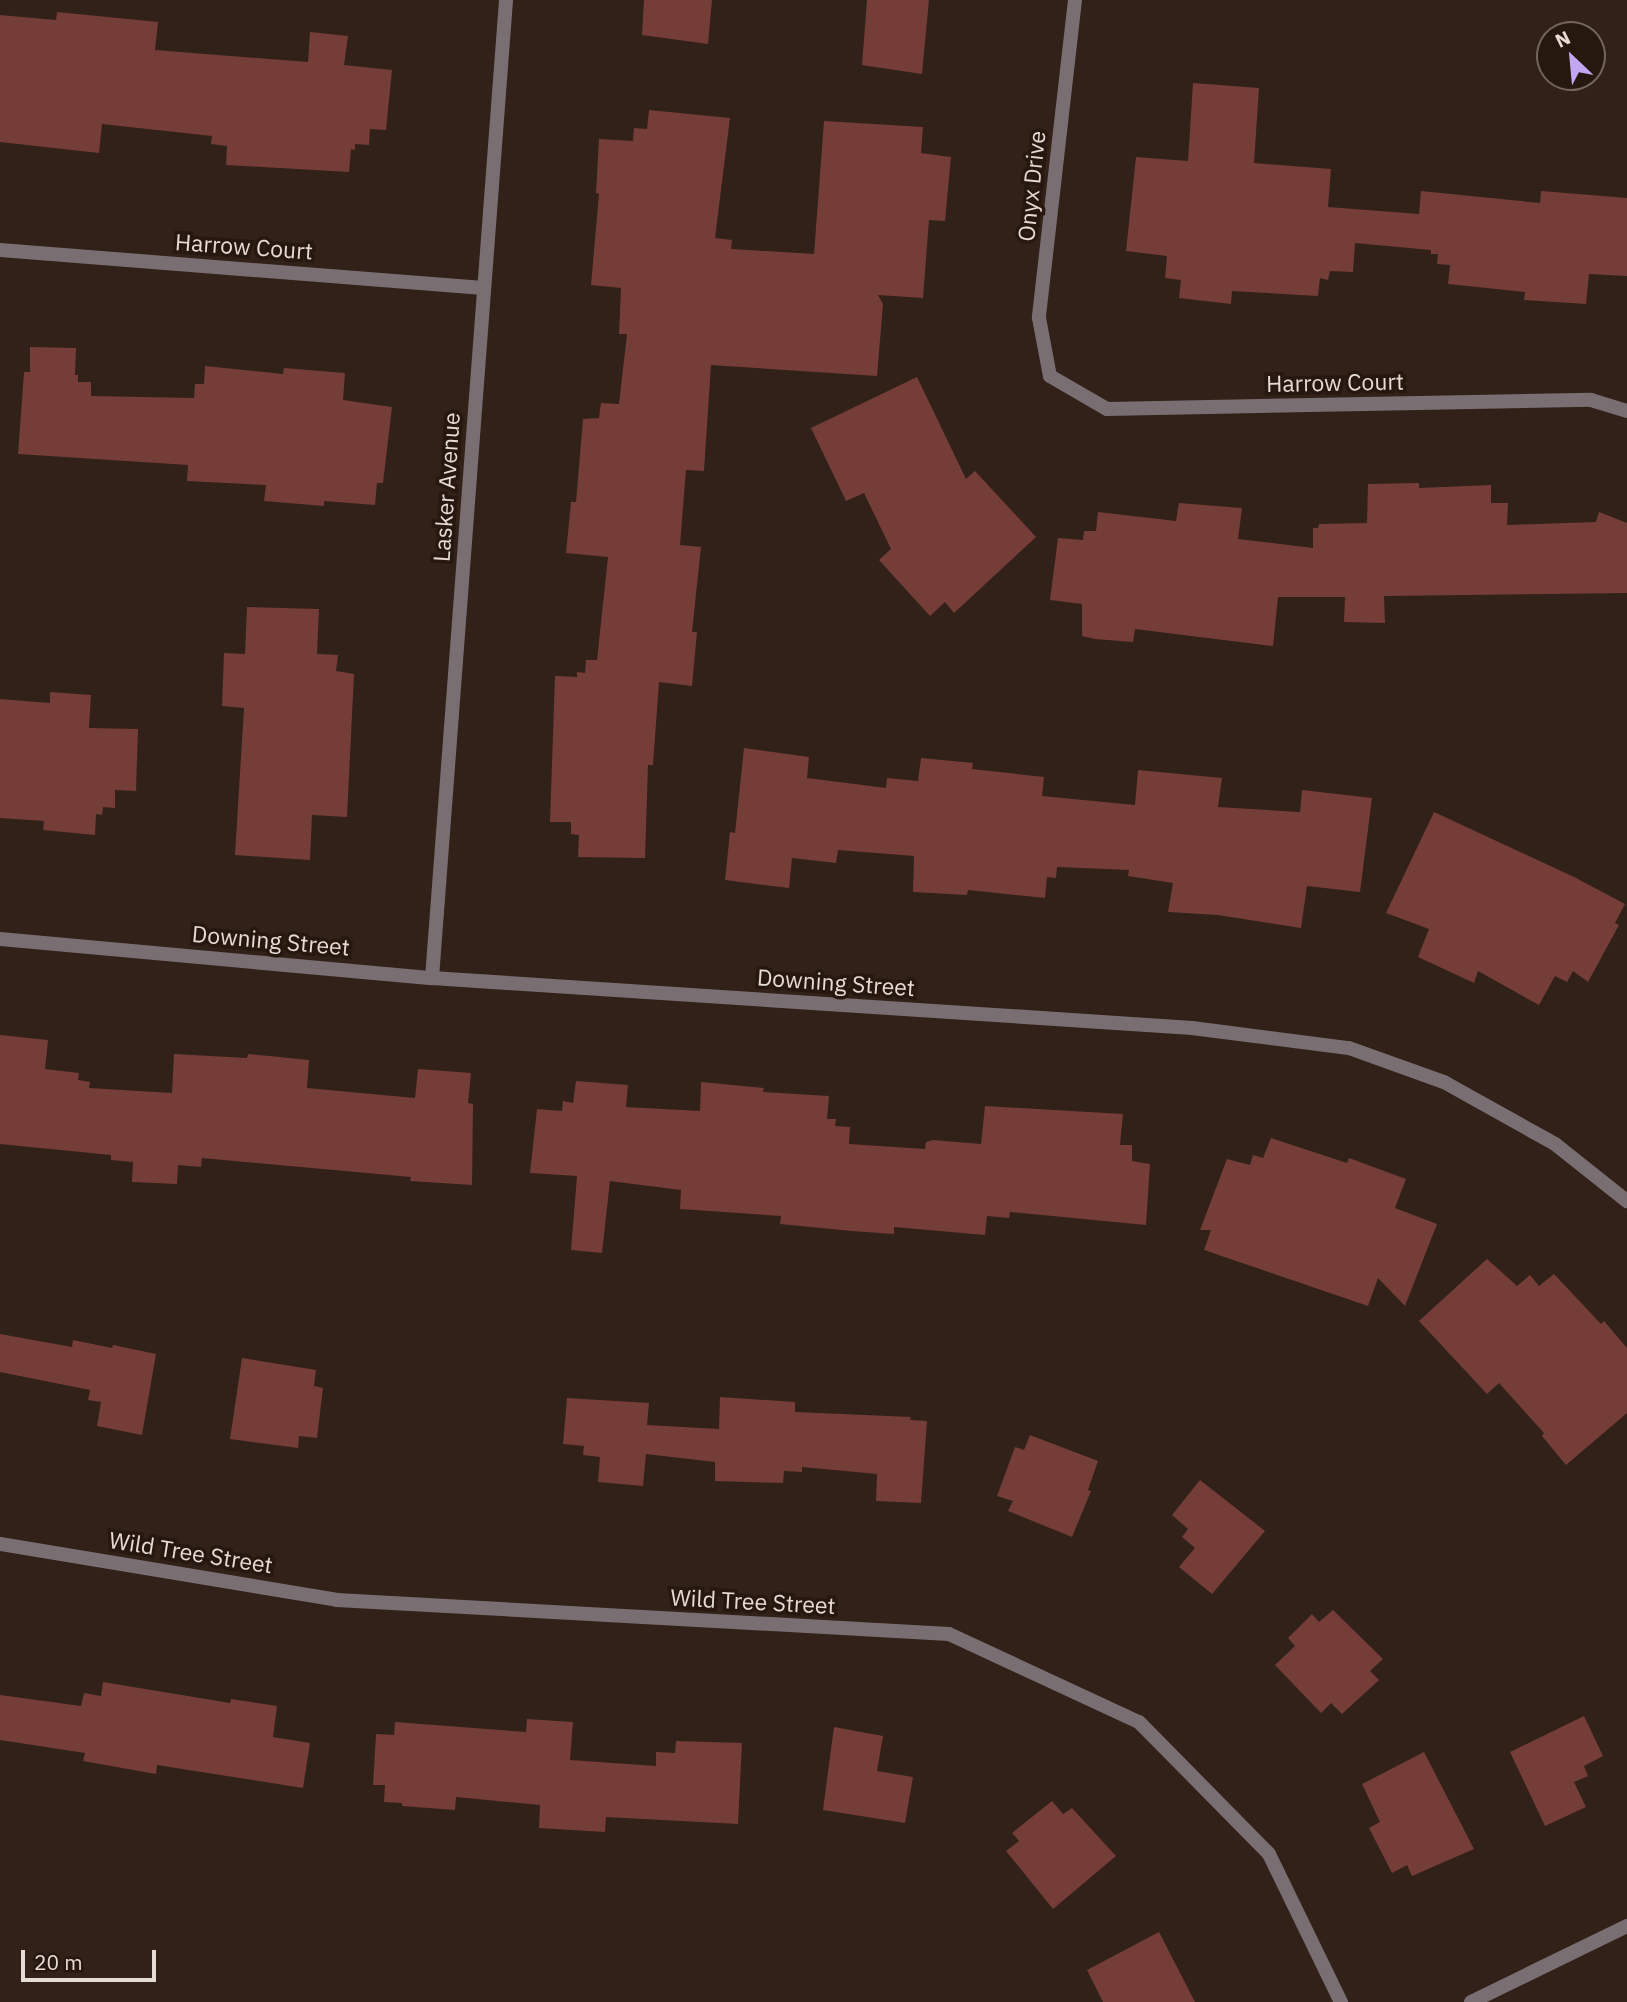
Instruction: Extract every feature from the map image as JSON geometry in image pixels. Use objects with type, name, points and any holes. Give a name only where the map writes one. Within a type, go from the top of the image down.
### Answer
[{"type":"street","name":"Lasker Avenue","points":[[432,978],[506,0]]},
{"type":"street","name":"Onyx Drive","points":[[1050,376],[1039,318],[1075,0]]},
{"type":"street","name":"Harrow Court","points":[[0,250],[484,288]]},
{"type":"street","name":"Harrow Court","points":[[1050,376],[1107,409],[1591,400],[1627,411]]},
{"type":"street","name":"Downing Street","points":[[0,939],[432,978],[1192,1028],[1349,1048],[1444,1082],[1555,1144],[1627,1201]]},
{"type":"street","name":"Wild Tree Street","points":[[0,1544],[337,1600],[949,1634],[1139,1722],[1269,1854],[1341,2002]]},
{"type":"street","points":[[1471,2002],[1627,1926]]},
{"type":"building","points":[[644,0],[712,0],[708,44],[642,35]]},
{"type":"building","points":[[867,0],[929,0],[922,74],[862,65]]},
{"type":"building","points":[[57,12],[158,22],[155,50],[308,62],[310,32],[348,36],[344,65],[392,70],[386,130],[370,129],[369,145],[355,144],[355,150],[351,149],[349,172],[226,165],[227,146],[211,144],[212,136],[102,124],[99,153],[0,142],[0,15],[56,20]]},
{"type":"building","points":[[1193,83],[1259,88],[1254,163],[1331,169],[1328,207],[1419,214],[1421,191],[1540,203],[1541,191],[1627,198],[1627,276],[1589,274],[1586,304],[1524,300],[1525,292],[1448,284],[1450,265],[1437,264],[1438,254],[1431,254],[1431,250],[1355,243],[1353,272],[1330,271],[1328,280],[1320,278],[1318,296],[1232,291],[1231,304],[1179,298],[1181,280],[1165,278],[1167,256],[1126,251],[1136,157],[1188,161]]},
{"type":"building","points":[[649,110],[730,118],[715,238],[732,240],[731,249],[814,254],[824,121],[923,127],[921,153],[951,157],[945,221],[929,220],[923,298],[878,295],[883,304],[877,376],[711,365],[704,471],[686,470],[680,545],[701,547],[692,632],[697,632],[692,686],[659,682],[653,765],[648,765],[645,858],[578,857],[579,835],[571,834],[571,822],[550,822],[555,676],[577,677],[577,672],[585,673],[586,660],[597,660],[608,557],[566,553],[571,502],[576,502],[583,419],[599,418],[601,403],[619,404],[627,334],[619,334],[621,288],[591,285],[599,194],[596,193],[599,139],[633,141],[634,128],[647,129]]},
{"type":"building","points":[[30,347],[76,348],[75,375],[78,375],[78,382],[91,382],[91,396],[194,398],[195,384],[204,384],[205,366],[283,374],[284,368],[345,373],[343,400],[392,407],[383,483],[377,483],[375,505],[324,501],[324,506],[264,501],[266,485],[187,481],[188,465],[18,454],[24,372],[30,372]]},
{"type":"building","points":[[917,377],[966,479],[975,471],[1036,537],[954,613],[945,602],[930,616],[879,560],[891,549],[864,493],[846,501],[811,428]]},
{"type":"building","points":[[1419,483],[1419,488],[1491,485],[1491,503],[1508,503],[1507,525],[1596,522],[1599,512],[1627,523],[1627,593],[1384,596],[1385,623],[1344,622],[1345,597],[1278,597],[1273,646],[1135,629],[1133,642],[1095,639],[1082,636],[1082,604],[1050,600],[1058,538],[1083,540],[1084,531],[1096,531],[1098,512],[1176,521],[1179,503],[1242,508],[1238,539],[1313,548],[1313,528],[1318,528],[1319,524],[1367,523],[1368,484]]},
{"type":"building","points":[[247,607],[319,609],[317,654],[338,655],[336,671],[354,674],[347,817],[312,815],[310,860],[235,855],[244,708],[222,706],[224,653],[245,654]]},
{"type":"building","points":[[50,692],[91,695],[89,728],[138,729],[136,791],[115,790],[115,808],[103,807],[102,815],[96,814],[95,835],[43,830],[44,821],[0,818],[0,699],[50,703]]},
{"type":"building","points":[[744,748],[809,757],[807,778],[886,788],[887,778],[918,781],[921,758],[973,763],[972,769],[1044,777],[1042,796],[1135,805],[1138,770],[1222,778],[1218,807],[1300,812],[1302,790],[1372,798],[1360,892],[1307,886],[1301,928],[1218,915],[1168,912],[1173,883],[1128,876],[1129,870],[1057,867],[1056,878],[1047,877],[1045,898],[968,890],[967,895],[913,892],[914,856],[838,850],[836,863],[792,858],[789,888],[725,880],[730,832],[735,833]]},
{"type":"building","points":[[1434,812],[1574,877],[1625,904],[1615,923],[1619,925],[1588,982],[1573,971],[1567,982],[1555,976],[1539,1005],[1478,971],[1474,983],[1418,957],[1429,929],[1386,913]]},
{"type":"building","points":[[0,1035],[48,1040],[45,1069],[79,1073],[78,1080],[90,1082],[89,1088],[172,1093],[174,1054],[247,1058],[248,1054],[309,1060],[307,1088],[415,1098],[418,1069],[471,1073],[468,1103],[473,1104],[472,1185],[410,1181],[411,1177],[202,1158],[201,1167],[178,1165],[177,1184],[132,1182],[133,1162],[111,1160],[111,1155],[0,1144]]},
{"type":"building","points":[[576,1081],[628,1085],[626,1107],[700,1111],[701,1082],[764,1088],[763,1092],[829,1096],[827,1119],[836,1119],[835,1126],[850,1127],[849,1144],[925,1149],[926,1142],[933,1140],[981,1144],[985,1106],[1123,1114],[1120,1145],[1132,1145],[1132,1161],[1150,1164],[1146,1225],[1010,1212],[1009,1218],[987,1216],[985,1235],[894,1227],[894,1234],[852,1231],[780,1224],[781,1216],[680,1209],[681,1190],[610,1181],[602,1253],[571,1250],[577,1176],[530,1173],[537,1109],[562,1111],[563,1101],[573,1103]]},
{"type":"building","points":[[1271,1138],[1347,1163],[1349,1158],[1406,1179],[1395,1208],[1437,1224],[1405,1306],[1378,1278],[1368,1306],[1204,1250],[1211,1230],[1200,1230],[1227,1159],[1250,1165],[1253,1155],[1263,1158]]},
{"type":"building","points":[[1487,1259],[1517,1286],[1530,1275],[1539,1286],[1554,1274],[1601,1324],[1604,1321],[1627,1348],[1627,1413],[1566,1465],[1542,1436],[1544,1433],[1499,1383],[1487,1394],[1419,1321]]},
{"type":"building","points":[[0,1334],[72,1347],[73,1340],[156,1354],[142,1435],[97,1426],[101,1402],[88,1400],[90,1390],[0,1372]]},
{"type":"building","points":[[242,1358],[316,1370],[314,1386],[323,1388],[317,1438],[299,1436],[298,1448],[230,1439]]},
{"type":"building","points":[[720,1397],[795,1402],[795,1412],[911,1417],[910,1420],[927,1421],[921,1503],[876,1501],[877,1474],[802,1467],[802,1472],[784,1471],[783,1483],[715,1481],[715,1462],[646,1454],[643,1486],[598,1482],[600,1457],[583,1455],[584,1446],[563,1444],[567,1398],[649,1403],[647,1425],[719,1429]]},
{"type":"building","points":[[1030,1435],[1098,1461],[1088,1490],[1091,1491],[1072,1537],[1008,1511],[1013,1501],[997,1496],[1015,1447],[1024,1450]]},
{"type":"building","points":[[1200,1480],[1265,1531],[1212,1594],[1179,1567],[1195,1548],[1182,1537],[1188,1529],[1172,1515]]},
{"type":"building","points":[[1333,1610],[1383,1659],[1370,1671],[1379,1680],[1342,1714],[1331,1703],[1321,1713],[1275,1665],[1295,1646],[1288,1638],[1312,1614],[1319,1622]]},
{"type":"building","points":[[103,1682],[230,1703],[231,1699],[277,1706],[273,1737],[310,1743],[303,1788],[157,1765],[156,1774],[83,1761],[85,1753],[0,1740],[0,1695],[81,1706],[84,1693],[101,1696]]},
{"type":"building","points":[[1584,1716],[1603,1756],[1584,1766],[1588,1776],[1574,1782],[1586,1807],[1545,1826],[1510,1752]]},
{"type":"building","points":[[527,1719],[573,1722],[570,1760],[656,1766],[656,1752],[675,1753],[676,1741],[742,1743],[738,1824],[606,1817],[605,1832],[539,1828],[540,1805],[456,1797],[455,1810],[402,1806],[402,1803],[384,1802],[385,1785],[373,1785],[376,1734],[394,1735],[395,1722],[526,1732]]},
{"type":"building","points":[[834,1727],[883,1736],[877,1771],[913,1777],[905,1823],[823,1810]]},
{"type":"building","points":[[1424,1752],[1474,1849],[1412,1876],[1407,1865],[1392,1873],[1369,1828],[1380,1822],[1362,1784]]},
{"type":"building","points":[[1052,1801],[1063,1814],[1072,1808],[1116,1856],[1053,1909],[1006,1851],[1019,1841],[1012,1833]]},
{"type":"building","points":[[1159,1932],[1195,2002],[1103,2002],[1087,1970]]}]
